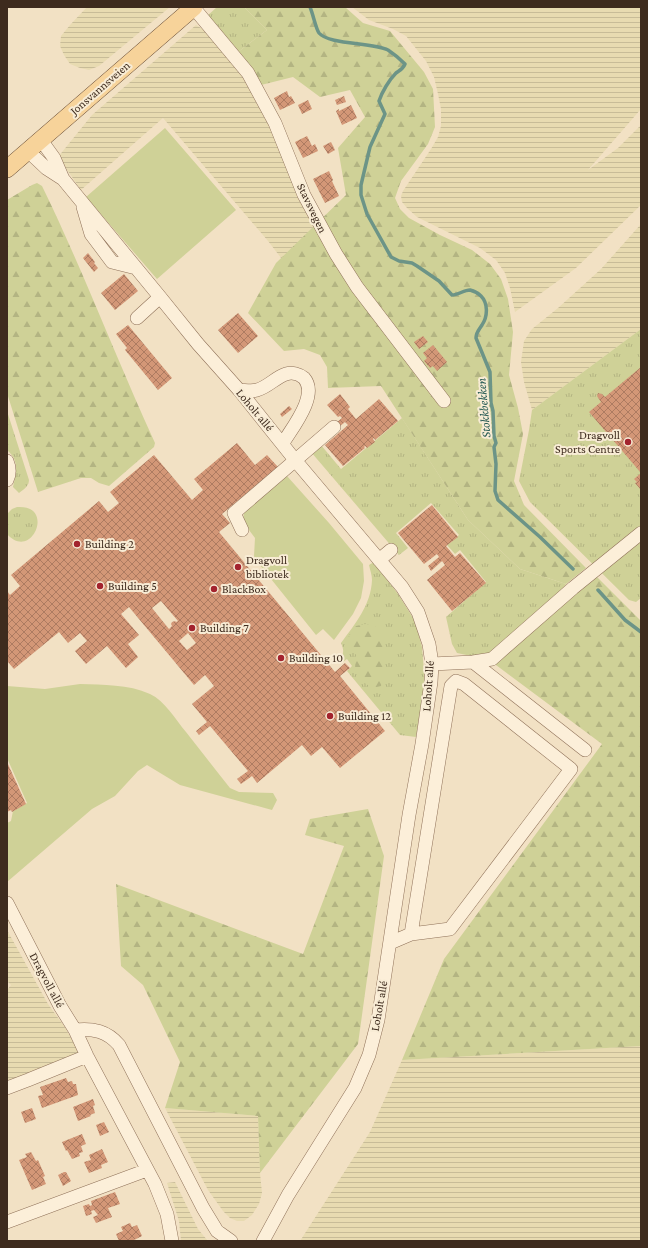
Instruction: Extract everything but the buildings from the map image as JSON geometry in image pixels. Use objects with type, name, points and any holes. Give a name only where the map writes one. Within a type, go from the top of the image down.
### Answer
[{"type":"main road","name":"Jonsvannsveien","points":[[7,169],[193,7]]},
{"type":"street","name":"Stavsvegen","points":[[193,7],[248,73],[275,123],[304,195],[336,254],[357,287],[444,401]]},
{"type":"street","name":"Loholt allé","points":[[41,140],[54,158],[63,179],[198,344],[405,591],[418,612],[429,644],[432,664],[431,682],[422,744],[409,815],[378,1020],[369,1055],[355,1088],[288,1195],[263,1241]]},
{"type":"street","name":"Loholt allé","points":[[28,151],[46,168],[63,179]]},
{"type":"street","points":[[137,318],[160,297]]},
{"type":"street","points":[[238,390],[257,390],[286,374],[301,375],[305,379],[309,390],[307,400],[283,444]]},
{"type":"street","points":[[242,530],[234,514],[334,427]]},
{"type":"street","points":[[7,461],[10,468],[10,474],[7,480]]},
{"type":"street","points":[[432,664],[473,662],[492,659],[573,588],[641,533]]},
{"type":"street","points":[[379,560],[391,550]]},
{"type":"street","points":[[473,662],[585,750]]},
{"type":"street","points":[[390,943],[411,934],[450,929],[571,770],[464,684],[456,681],[451,686],[411,934]]},
{"type":"street","name":"Dragvoll allé","points":[[7,903],[155,1184],[167,1214],[172,1241]]},
{"type":"street","points":[[75,1030],[86,1029],[100,1031],[110,1036],[119,1045],[203,1208],[217,1231],[230,1241]]},
{"type":"street","points":[[7,1088],[87,1056]]},
{"type":"street","points":[[7,1222],[147,1170]]},
{"type":"shaded area","points":[[87,7],[170,7],[99,66],[89,70],[70,64],[60,46],[61,36]]},
{"type":"shaded area","points":[[352,7],[641,7],[641,109],[588,170],[618,148],[641,125],[641,205],[576,268],[515,312],[505,273],[496,260],[480,248],[417,217],[402,202],[401,196],[403,191],[431,149],[438,137],[441,126],[441,109],[434,77],[426,61],[406,36],[393,29],[369,20]]},
{"type":"shaded area","points":[[196,25],[211,34],[248,80],[332,252],[288,267],[268,241],[163,118],[81,190],[58,157],[92,115]]},
{"type":"shaded area","points":[[641,224],[641,329],[532,410],[524,382],[521,362],[524,341],[532,329],[558,308],[601,269]]},
{"type":"shaded area","points":[[7,930],[48,1004],[64,1026],[82,1057],[7,1081],[7,990],[11,985],[7,981]]},
{"type":"shaded area","points":[[641,1046],[641,1241],[300,1241],[370,1132],[402,1060]]},
{"type":"shaded area","points":[[165,1108],[258,1116],[262,1193],[259,1204],[252,1215],[244,1221],[237,1221],[230,1218],[223,1211],[208,1190]]},
{"type":"shaded area","points":[[175,1182],[198,1229],[208,1241],[181,1241],[179,1221],[167,1183]]},
{"type":"green space","points":[[217,7],[244,7],[267,30],[238,52],[206,17]]},
{"type":"green space","points":[[244,7],[345,7],[363,23],[390,31],[424,72],[433,89],[435,127],[428,144],[401,181],[395,198],[400,209],[409,218],[472,250],[490,264],[501,279],[508,299],[513,332],[509,375],[523,434],[514,481],[524,505],[586,568],[566,584],[520,569],[468,520],[381,386],[328,388],[327,367],[320,355],[304,349],[284,351],[248,313],[276,263],[346,195],[338,148],[365,117],[350,90],[320,97],[293,77],[261,85],[238,52],[267,30]]},
{"type":"green space","points":[[165,128],[236,210],[157,279],[86,197]]},
{"type":"green space","points":[[37,183],[42,186],[57,218],[155,443],[154,447],[109,486],[99,483],[91,478],[81,478],[38,492],[7,393],[7,200]]},
{"type":"green space","points":[[641,329],[641,598],[636,602],[629,600],[530,502],[519,481],[532,410]]},
{"type":"green space","points":[[7,411],[29,480],[27,486],[19,493],[13,487],[16,472],[14,458],[7,450]]},
{"type":"green space","points":[[402,418],[468,520],[520,569],[566,584],[556,599],[490,655],[476,657],[457,653],[452,644],[446,617],[486,582],[460,550],[455,554],[447,545],[459,535],[431,503],[396,533],[408,548],[399,555],[311,452],[321,445],[341,469]]},
{"type":"green space","points":[[287,476],[363,564],[364,581],[361,598],[353,614],[334,640],[323,629],[316,635],[255,559],[255,538],[243,522],[244,512]]},
{"type":"green space","points":[[17,507],[29,508],[35,514],[38,522],[36,530],[31,537],[25,541],[16,541],[7,534],[7,514],[12,509]]},
{"type":"green space","points":[[374,562],[398,594],[415,621],[422,647],[425,684],[416,737],[400,735],[347,671],[352,666],[347,659],[343,662],[340,660],[343,652],[341,643],[352,629],[369,598],[372,580],[369,565]]},
{"type":"green space","points":[[595,575],[641,621],[641,1046],[402,1060],[444,959],[602,744],[492,662]]},
{"type":"green space","points":[[365,624],[373,625],[381,630],[385,645],[382,659],[385,671],[381,686],[372,688],[359,679],[355,669],[356,653],[347,639],[356,626]]},
{"type":"green space","points":[[80,684],[133,688],[155,697],[170,711],[230,788],[239,792],[273,793],[277,800],[272,810],[180,785],[147,765],[138,771],[115,796],[92,809],[7,882],[7,823],[11,821],[13,811],[27,803],[7,758],[7,686],[45,689]]},
{"type":"green space","points":[[368,809],[384,856],[358,1044],[260,1173],[258,1116],[165,1108],[180,1062],[143,985],[121,966],[116,884],[303,954],[344,846],[305,835],[310,819]]},
{"type":"waterway","name":"Stokkbekken","points":[[310,7],[318,31],[324,37],[341,42],[381,47],[388,50],[405,64],[388,83],[379,101],[385,114],[370,147],[361,185],[361,195],[367,214],[391,257],[417,266],[439,281],[452,295],[470,290],[481,296],[485,302],[486,314],[476,338],[490,372],[491,403],[496,443],[494,447],[496,464],[495,491],[498,500],[540,537],[573,569]]},
{"type":"waterway","points":[[598,590],[625,620],[641,632]]},
{"type":"place","name":"Dragvoll Sports Centre","points":[[628,442]]},
{"type":"place","name":"Building 2","points":[[77,544]]},
{"type":"place","name":"Dragvoll bibliotek","points":[[238,567]]},
{"type":"place","name":"Building 5","points":[[100,586]]},
{"type":"place","name":"BlackBox","points":[[214,589]]},
{"type":"place","name":"Building 7","points":[[192,628]]},
{"type":"place","name":"Building 10","points":[[281,658]]},
{"type":"place","name":"Building 12","points":[[330,716]]}]
